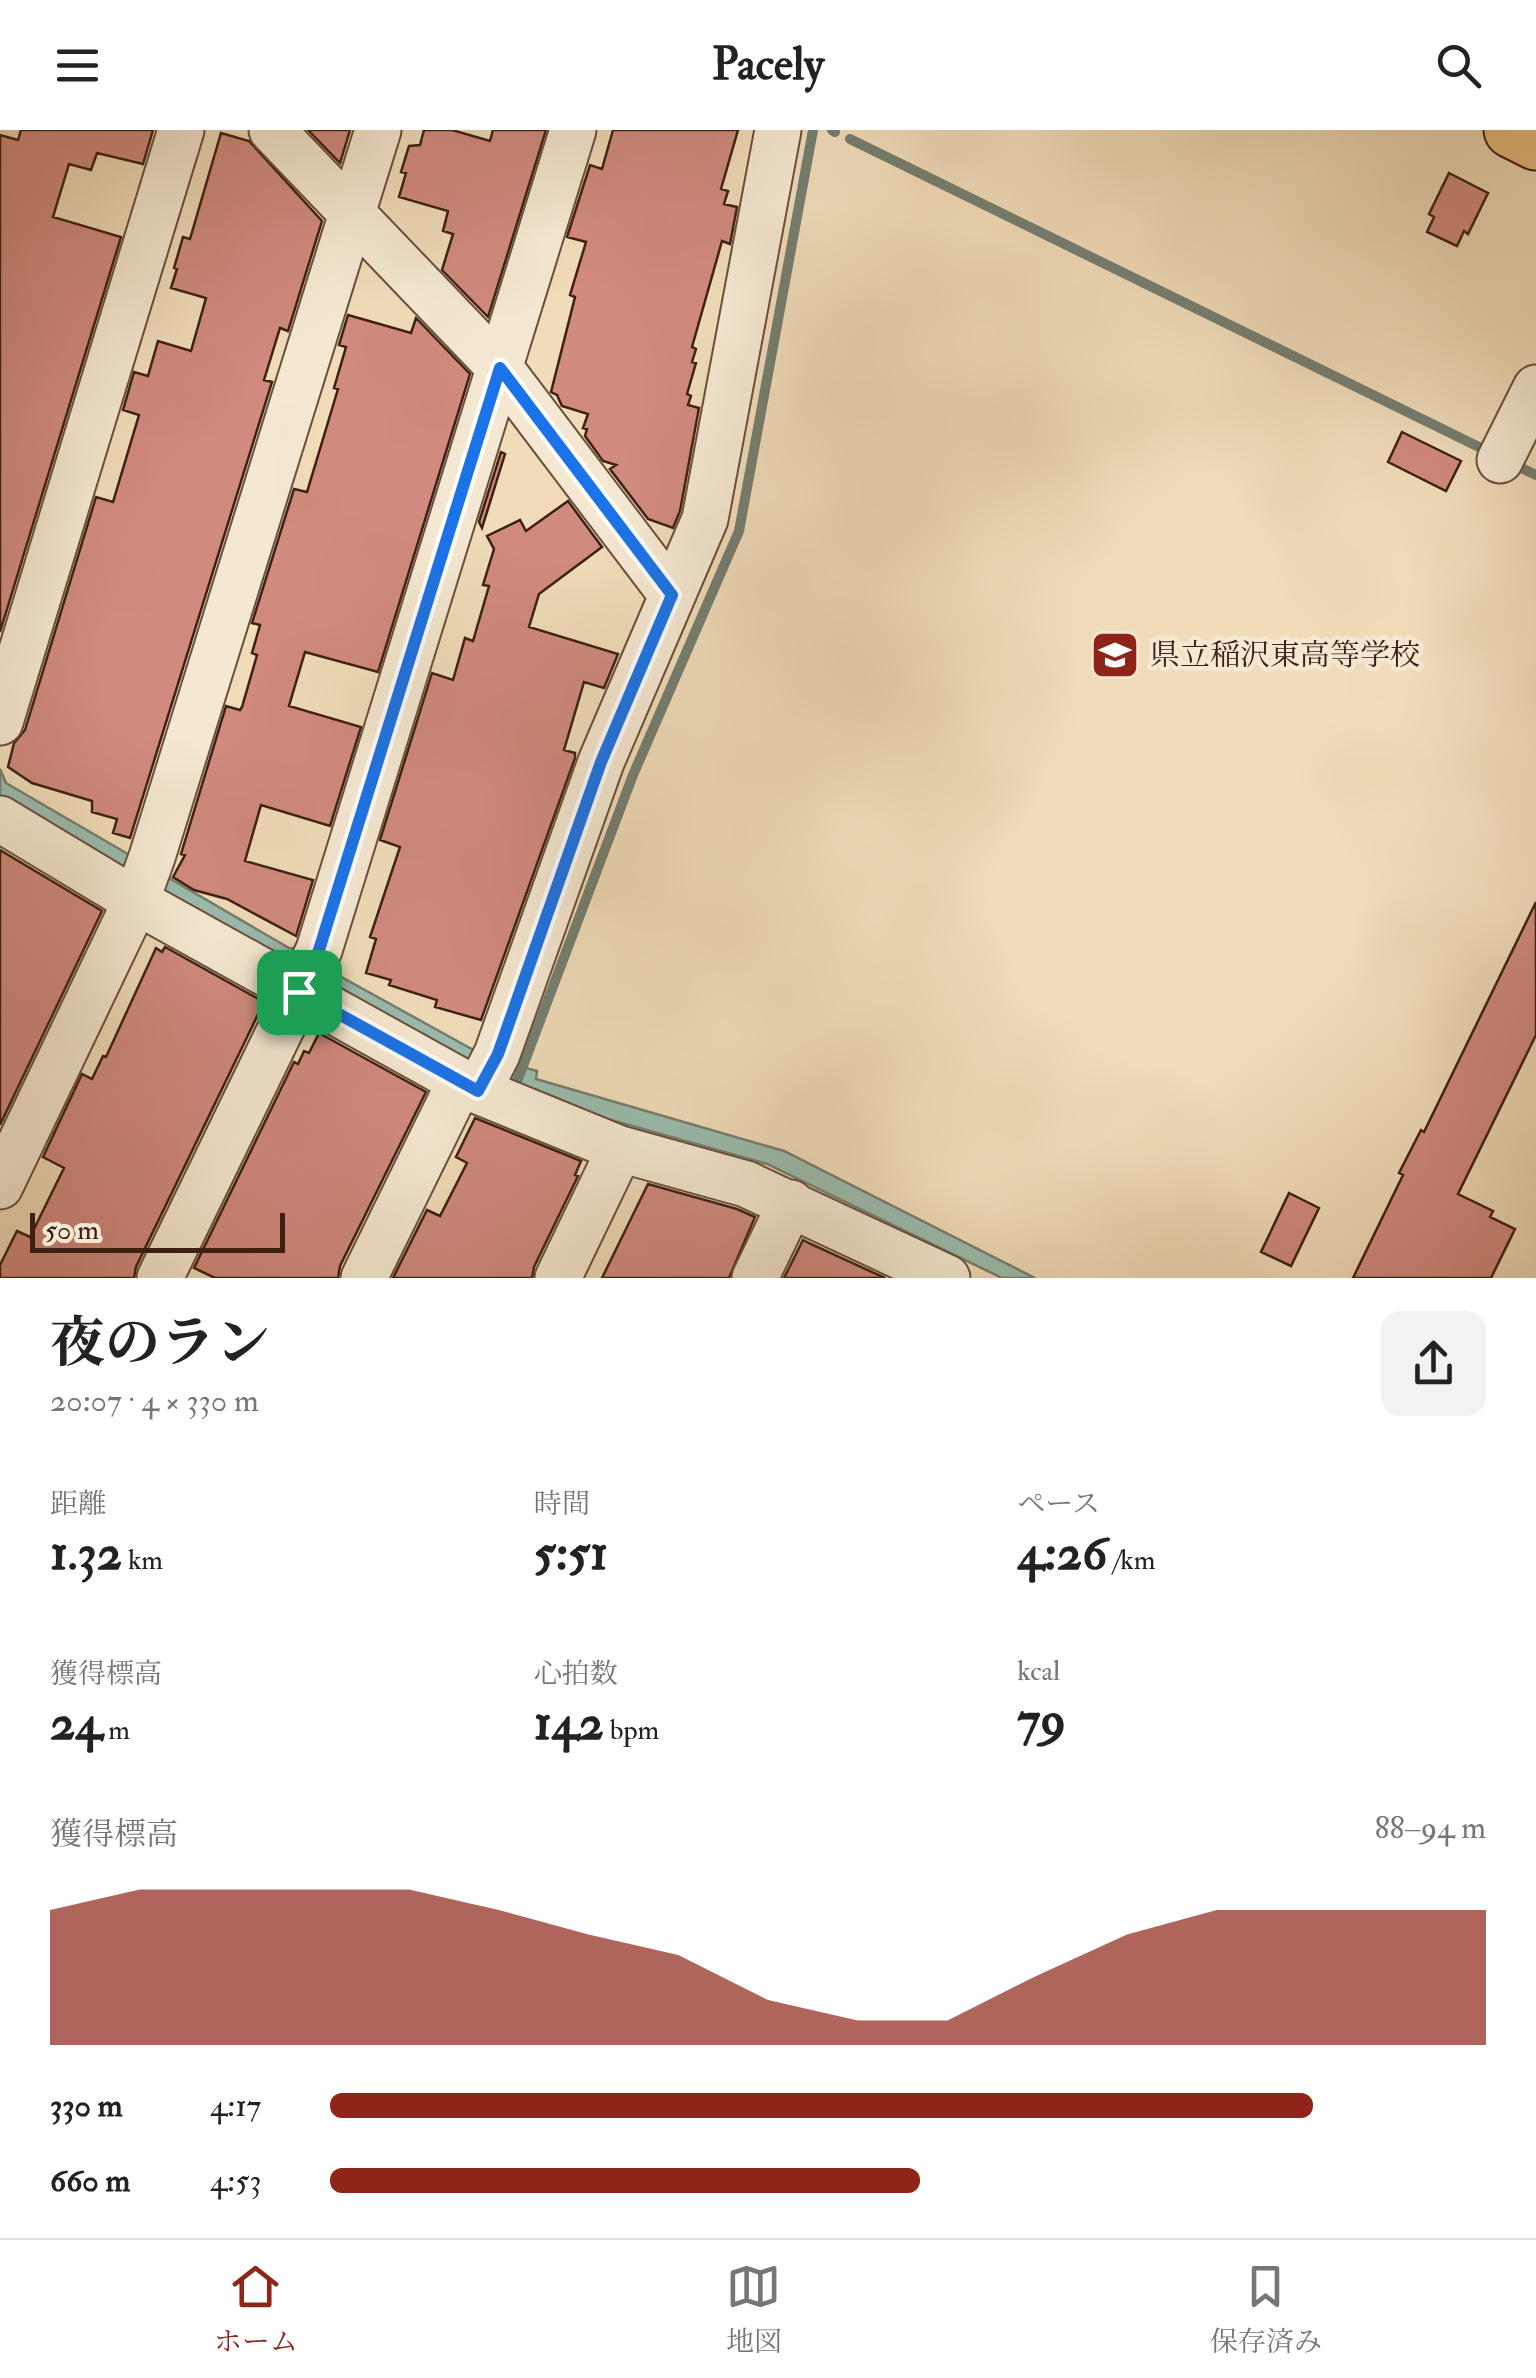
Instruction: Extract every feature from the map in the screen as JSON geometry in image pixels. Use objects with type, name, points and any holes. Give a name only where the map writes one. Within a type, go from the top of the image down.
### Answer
[{"type":"main road","points":[[1512,130],[1536,142]]},
{"type":"street","points":[[0,722],[181,130]]},
{"type":"street","points":[[272,130],[500,368],[672,595]]},
{"type":"street","points":[[0,1186],[143,882],[378,130]]},
{"type":"street","points":[[160,1278],[306,976],[574,130]]},
{"type":"street","points":[[364,1278],[479,1078],[601,762],[705,518],[778,130]]},
{"type":"street","points":[[1500,460],[1536,388]]},
{"type":"street","points":[[0,819],[143,882],[479,1078],[620,1149],[746,1184],[947,1278]]},
{"type":"street","points":[[558,1278],[620,1149]]},
{"type":"street","points":[[755,1278],[791,1203]]},
{"type":"shaded area","points":[[0,769],[6,783],[289,948],[315,955],[336,974],[506,1068],[515,1065],[537,1071],[536,1079],[784,1151],[1035,1278],[1002,1278],[767,1164],[515,1093],[0,798]]},
{"type":"building","points":[[21,130],[153,130],[143,164],[97,153],[91,170],[69,164],[53,217],[121,237],[0,632],[0,135],[18,140]]},
{"type":"building","points":[[308,130],[350,130],[340,163]]},
{"type":"building","points":[[424,130],[452,130],[490,141],[493,130],[546,130],[488,317],[442,270],[453,234],[443,231],[448,211],[399,197],[409,146],[420,145]]},
{"type":"building","points":[[613,130],[738,130],[721,189],[728,191],[724,204],[737,207],[730,244],[722,241],[692,347],[696,349],[692,362],[696,363],[687,394],[691,396],[688,405],[699,408],[680,511],[673,528],[648,519],[610,469],[616,465],[603,461],[585,436],[587,429],[583,428],[588,414],[562,406],[551,392],[575,297],[570,295],[586,242],[567,237],[590,165],[602,169]]},
{"type":"building","points":[[221,133],[249,141],[322,221],[288,331],[280,328],[264,380],[272,382],[130,838],[113,833],[117,819],[92,812],[92,801],[32,783],[8,767],[14,743],[25,730],[96,497],[113,502],[139,415],[123,410],[134,372],[148,376],[158,341],[191,351],[206,298],[171,288],[183,237],[190,239]]},
{"type":"building","points":[[1449,173],[1488,193],[1468,234],[1464,231],[1457,246],[1427,232],[1434,217],[1429,214]]},
{"type":"building","points":[[348,315],[411,333],[416,318],[470,374],[378,672],[305,652],[289,706],[361,727],[330,826],[261,805],[245,861],[313,880],[296,936],[227,899],[194,890],[173,877],[185,855],[181,854],[226,706],[240,710],[242,707],[257,655],[252,653],[260,625],[252,623],[294,489],[307,492],[338,389],[334,388],[346,347],[339,345]]},
{"type":"building","points":[[1402,432],[1461,461],[1446,491],[1388,462]]},
{"type":"building","points":[[501,452],[505,454],[482,528],[479,522]]},
{"type":"building","points":[[568,501],[602,547],[539,594],[529,627],[618,654],[604,688],[584,682],[564,750],[575,753],[575,758],[481,1020],[435,1007],[437,1000],[389,985],[391,980],[366,973],[376,939],[370,937],[400,847],[380,840],[432,673],[453,680],[465,638],[473,641],[489,586],[483,585],[494,549],[487,536],[520,520],[526,531]]},
{"type":"building","points":[[0,850],[102,911],[0,1125]]},
{"type":"building","points":[[1536,902],[1536,1035],[1458,1194],[1493,1211],[1490,1217],[1515,1229],[1491,1278],[1353,1278],[1403,1175],[1399,1173],[1421,1130],[1424,1132]]},
{"type":"building","points":[[165,947],[264,1002],[134,1278],[0,1278],[0,1265],[17,1231],[30,1237],[64,1168],[43,1157],[82,1074],[92,1079],[156,948],[162,952]]},
{"type":"building","points":[[319,1033],[426,1092],[340,1266],[338,1278],[215,1278],[194,1268],[294,1062],[298,1064],[304,1051],[309,1053]]},
{"type":"building","points":[[475,1118],[581,1161],[575,1175],[578,1176],[532,1278],[393,1278],[427,1210],[440,1216],[467,1163],[456,1157]]},
{"type":"building","points":[[648,1184],[755,1217],[729,1278],[602,1278]]},
{"type":"building","points":[[1289,1193],[1319,1208],[1291,1266],[1261,1252]]},
{"type":"building","points":[[803,1240],[811,1244],[885,1278],[784,1278]]},
{"type":"waterway","points":[[518,1079],[633,775],[739,531],[813,130]]},
{"type":"waterway","points":[[850,139],[1481,448]]},
{"type":"waterway","points":[[1519,467],[1536,475]]},
{"type":"place","name":"県立稲沢東高等学校","points":[[1115,655]]},
{"type":"route","points":[[500,368],[672,595],[601,762],[498,1054],[478,1091],[299,992],[319,950],[500,368]]}]
